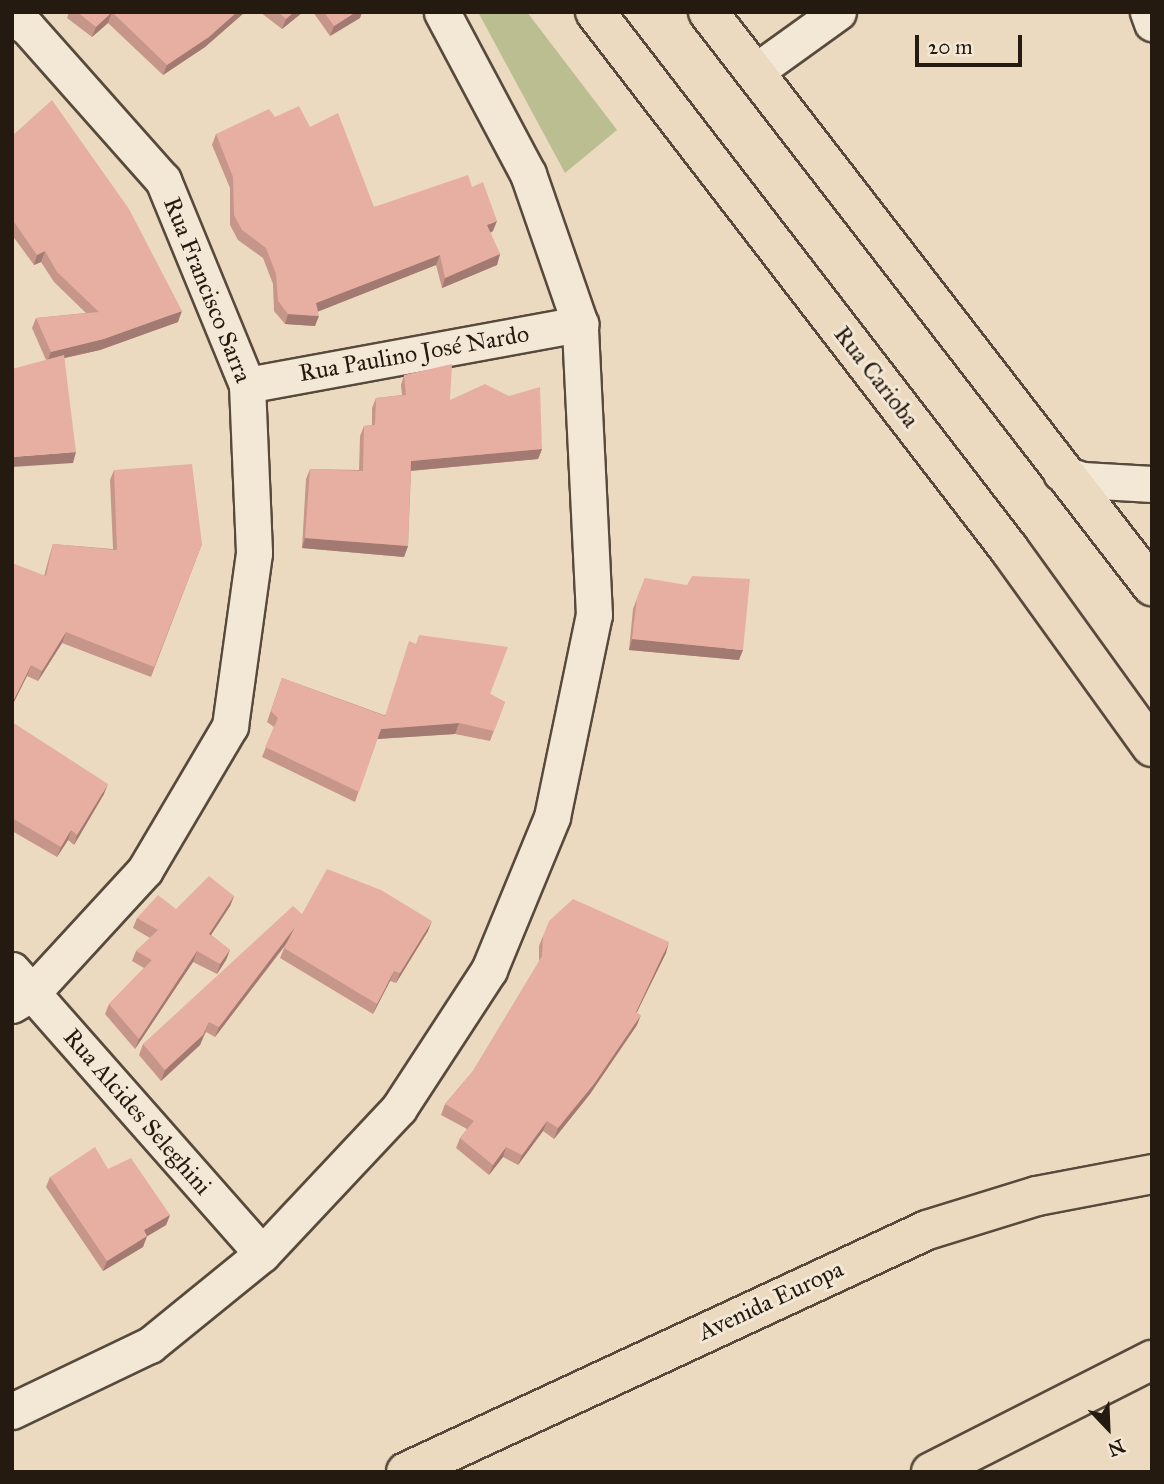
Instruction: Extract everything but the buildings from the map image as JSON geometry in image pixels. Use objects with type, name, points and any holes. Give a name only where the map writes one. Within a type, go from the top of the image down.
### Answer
[{"type":"main road","name":"Rua Carioba","points":[[595,12],[1009,548],[1152,747]]},
{"type":"main road","points":[[708,12],[756,71],[1061,473],[1152,586]]},
{"type":"main road","name":"Avenida Europa","points":[[406,1472],[927,1230],[1037,1196],[1152,1174]]},
{"type":"main road","points":[[931,1472],[1152,1360]]},
{"type":"street","points":[[12,1411],[150,1345],[262,1254],[399,1108],[489,970],[552,817],[594,615],[580,324],[528,174],[442,12]]},
{"type":"street","points":[[756,71],[838,12]]},
{"type":"street","points":[[1148,12],[1152,23]]},
{"type":"street","name":"Rua Francisco Sarra","points":[[12,18],[27,27],[163,180],[247,384],[254,553],[230,726],[145,870],[19,990]]},
{"type":"street","name":"Rua Paulino José Nardo","points":[[247,384],[580,324]]},
{"type":"street","points":[[1061,473],[1083,480],[1152,484]]},
{"type":"street","points":[[1152,562],[1152,580]]},
{"type":"street","name":"Rua Alcides Seleghini","points":[[19,990],[262,1254]]},
{"type":"green space","points":[[478,12],[527,12],[617,130],[565,173]]}]
